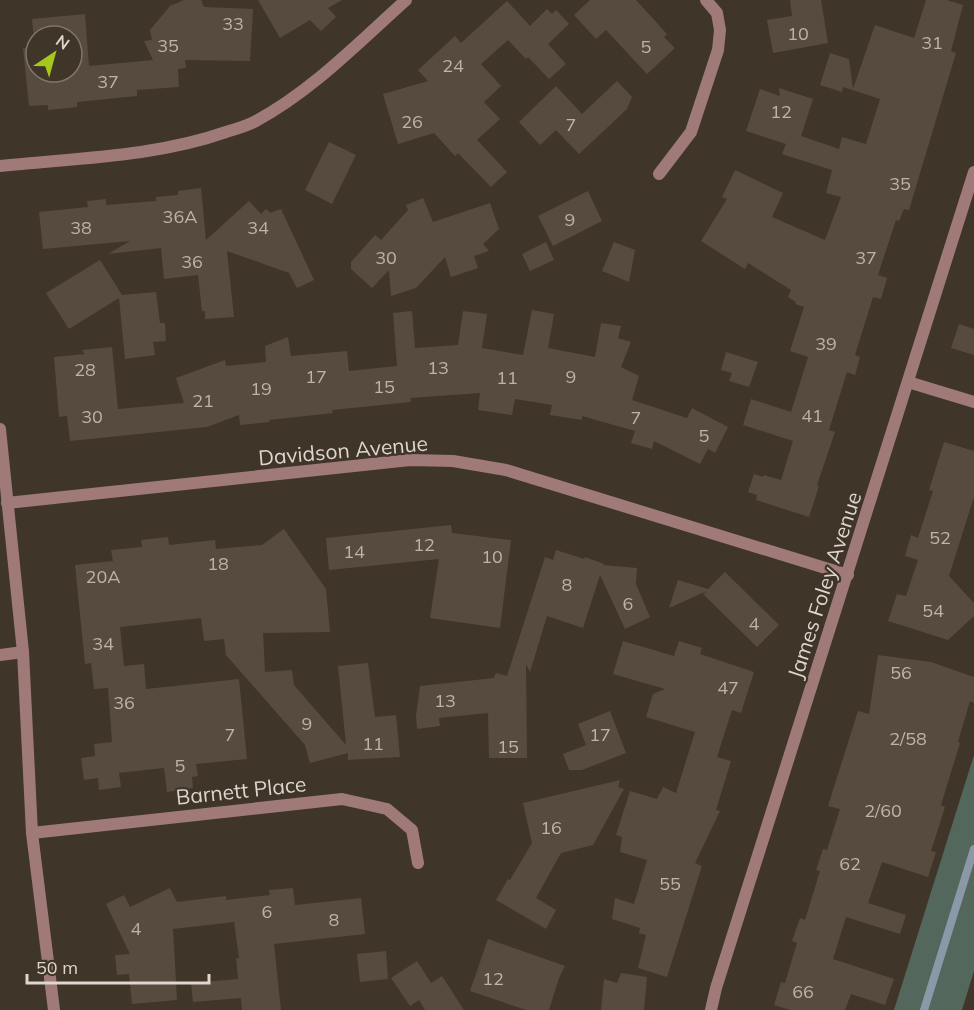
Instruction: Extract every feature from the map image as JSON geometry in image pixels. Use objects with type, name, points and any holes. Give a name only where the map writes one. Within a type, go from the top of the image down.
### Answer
[{"type":"street","points":[[0,166],[149,151],[197,141],[255,122],[320,78],[406,0]]},
{"type":"street","points":[[659,174],[691,132],[718,50],[720,30],[717,13],[706,0]]},
{"type":"street","name":"James Foley Avenue","points":[[711,1010],[716,988],[974,172]]},
{"type":"street","points":[[908,382],[974,402]]},
{"type":"street","points":[[0,429],[23,652],[32,832],[54,1010]]},
{"type":"street","name":"Davidson Avenue","points":[[8,503],[410,460],[453,461],[506,470],[848,575]]},
{"type":"street","points":[[0,655],[23,652]]},
{"type":"street","name":"Barnett Place","points":[[32,832],[342,799],[387,809],[412,830],[418,863]]},
{"type":"green space","points":[[974,755],[974,971],[962,1010],[894,1010]]},
{"type":"building","points":[[184,0],[201,0],[204,7],[253,9],[250,61],[185,60],[186,68],[178,69],[179,87],[137,90],[137,96],[77,102],[77,107],[48,110],[48,105],[29,106],[27,84],[84,84],[84,24],[33,24],[32,19],[85,14],[89,66],[153,60],[144,41],[152,40],[150,30],[170,6]]},
{"type":"building","points":[[258,0],[342,0],[328,8],[336,17],[321,31],[310,20],[280,38]]},
{"type":"building","points":[[590,0],[636,0],[667,34],[664,37],[675,48],[647,74],[606,30],[596,39],[574,15]]},
{"type":"building","points":[[790,0],[821,0],[828,43],[773,53],[767,20],[792,16]]},
{"type":"building","points":[[926,0],[947,0],[963,5],[951,51],[956,53],[909,210],[904,209],[899,221],[896,220],[878,275],[887,278],[881,299],[873,297],[855,355],[860,357],[855,375],[847,372],[829,430],[835,432],[809,517],[756,500],[757,495],[748,492],[754,474],[781,480],[793,441],[743,425],[751,399],[791,412],[808,357],[790,351],[804,307],[795,304],[796,302],[788,297],[791,290],[748,263],[745,269],[701,241],[727,199],[722,197],[735,170],[783,193],[772,217],[825,240],[841,197],[826,193],[832,170],[782,154],[786,144],[746,131],[760,89],[780,96],[779,88],[813,99],[801,136],[839,149],[842,137],[866,144],[880,99],[843,87],[842,92],[820,85],[830,53],[849,59],[853,89],[875,25],[914,38]]},
{"type":"building","points":[[507,1],[530,26],[547,9],[552,14],[556,10],[569,24],[548,44],[566,64],[549,79],[508,40],[481,64],[501,86],[484,102],[500,119],[477,140],[507,172],[491,187],[458,153],[455,156],[434,133],[398,144],[383,94],[428,81],[418,70],[455,36],[461,43]]},
{"type":"building","points":[[617,81],[632,97],[627,109],[579,154],[556,130],[540,145],[519,122],[556,86],[582,114]]},
{"type":"building","points":[[329,142],[356,155],[332,204],[305,190]]},
{"type":"building","points":[[201,188],[206,240],[249,201],[261,214],[266,209],[270,213],[281,209],[314,280],[297,288],[289,273],[227,251],[234,317],[205,319],[198,275],[164,279],[161,248],[108,254],[130,241],[43,249],[39,212],[88,207],[87,201],[106,199],[106,205],[156,201],[156,197],[178,195],[178,191]]},
{"type":"building","points":[[588,191],[602,221],[553,246],[538,216]]},
{"type":"building","points":[[423,198],[433,222],[490,203],[499,229],[483,244],[489,251],[474,256],[478,268],[451,277],[445,257],[416,288],[391,296],[389,270],[372,288],[351,269],[351,262],[375,235],[381,240],[408,210],[406,205]]},
{"type":"building","points":[[546,242],[554,260],[530,271],[522,254]]},
{"type":"building","points":[[614,242],[635,250],[629,282],[602,271]]},
{"type":"building","points":[[100,260],[122,295],[156,292],[160,323],[165,323],[166,341],[153,342],[155,355],[125,359],[119,298],[69,329],[46,293]]},
{"type":"building","points":[[532,310],[554,314],[548,348],[595,357],[601,323],[621,326],[618,338],[631,342],[621,367],[639,376],[632,400],[687,418],[692,408],[728,427],[715,453],[708,449],[700,464],[654,441],[652,449],[631,443],[635,431],[582,416],[582,420],[550,415],[552,405],[515,399],[512,415],[478,410],[480,393],[410,398],[411,402],[332,410],[333,413],[240,425],[239,415],[207,427],[70,441],[67,416],[59,417],[54,357],[85,354],[82,350],[112,347],[118,409],[184,403],[176,378],[225,360],[226,366],[266,362],[265,346],[288,337],[291,356],[347,351],[349,371],[397,366],[393,313],[412,311],[415,348],[458,345],[463,311],[487,314],[482,348],[523,355]]},
{"type":"building","points":[[959,324],[974,329],[974,355],[951,348]]},
{"type":"building","points":[[726,352],[758,362],[749,387],[729,381],[732,373],[721,370]]},
{"type":"building","points":[[944,442],[974,451],[974,497],[949,576],[974,603],[974,616],[948,640],[888,621],[897,594],[906,596],[918,560],[905,556],[911,535],[918,538],[933,491],[929,490]]},
{"type":"building","points":[[451,525],[452,533],[511,540],[500,628],[430,618],[439,559],[329,570],[326,538]]},
{"type":"building","points":[[284,529],[326,589],[330,632],[263,633],[265,672],[292,670],[294,685],[346,745],[338,666],[368,663],[375,717],[396,715],[400,757],[348,760],[348,753],[310,763],[305,745],[226,655],[224,639],[204,641],[201,618],[120,627],[124,666],[144,664],[146,689],[239,679],[247,759],[196,764],[198,776],[192,777],[193,788],[167,792],[164,768],[119,773],[121,787],[99,790],[98,778],[84,780],[81,758],[95,756],[94,744],[112,742],[108,688],[94,689],[91,663],[85,664],[75,565],[113,561],[111,550],[142,547],[141,540],[168,537],[169,545],[215,540],[216,549],[262,545]]},
{"type":"building","points":[[556,550],[584,559],[585,557],[603,565],[637,568],[636,584],[650,617],[625,629],[600,575],[583,628],[547,616],[530,672],[526,664],[527,758],[489,758],[488,713],[439,718],[440,726],[417,729],[416,716],[420,686],[494,678],[496,673],[507,676],[545,557],[553,560]]},
{"type":"building","points":[[725,572],[779,625],[757,647],[703,594],[707,591],[669,608],[678,580],[708,589]]},
{"type":"building","points":[[623,641],[674,656],[679,641],[702,648],[700,654],[754,672],[741,713],[732,710],[717,757],[731,761],[716,810],[720,811],[695,863],[702,866],[667,977],[638,968],[646,935],[639,933],[640,928],[612,919],[615,898],[634,904],[647,860],[620,852],[622,837],[616,835],[630,791],[657,799],[663,787],[676,793],[695,732],[646,717],[653,694],[665,689],[613,674]]},
{"type":"building","points":[[878,655],[931,662],[974,677],[974,703],[970,701],[941,805],[945,807],[931,851],[936,852],[928,877],[882,862],[868,903],[906,915],[900,934],[846,917],[833,959],[894,979],[885,1005],[851,994],[845,1010],[790,1010],[774,1005],[781,982],[785,983],[797,943],[792,941],[800,918],[805,920],[820,871],[816,870],[823,849],[827,850],[840,809],[828,806],[858,711],[869,714]]},
{"type":"building","points":[[610,711],[626,753],[582,770],[569,770],[563,754],[586,745],[578,724]]},
{"type":"building","points":[[620,780],[618,787],[624,789],[593,845],[561,853],[536,898],[556,910],[546,929],[496,900],[532,843],[523,803]]},
{"type":"building","points":[[170,888],[177,902],[226,896],[226,900],[270,895],[269,890],[293,888],[295,905],[361,898],[365,934],[274,944],[281,1010],[242,1010],[241,998],[193,1002],[191,983],[238,979],[236,958],[239,958],[234,922],[173,929],[177,1000],[132,1004],[129,974],[117,975],[115,955],[130,954],[106,904],[124,895],[130,907]]},
{"type":"building","points":[[488,939],[565,966],[549,1010],[526,1010],[470,991]]},
{"type":"building","points":[[386,951],[388,979],[360,982],[357,954]]},
{"type":"building","points":[[417,961],[431,983],[442,976],[464,1010],[425,1010],[419,1000],[410,1006],[391,978]]},
{"type":"building","points":[[621,973],[647,977],[644,1010],[601,1010],[604,979],[617,983]]},
{"type":"waterway","points":[[924,1010],[974,849]]}]
